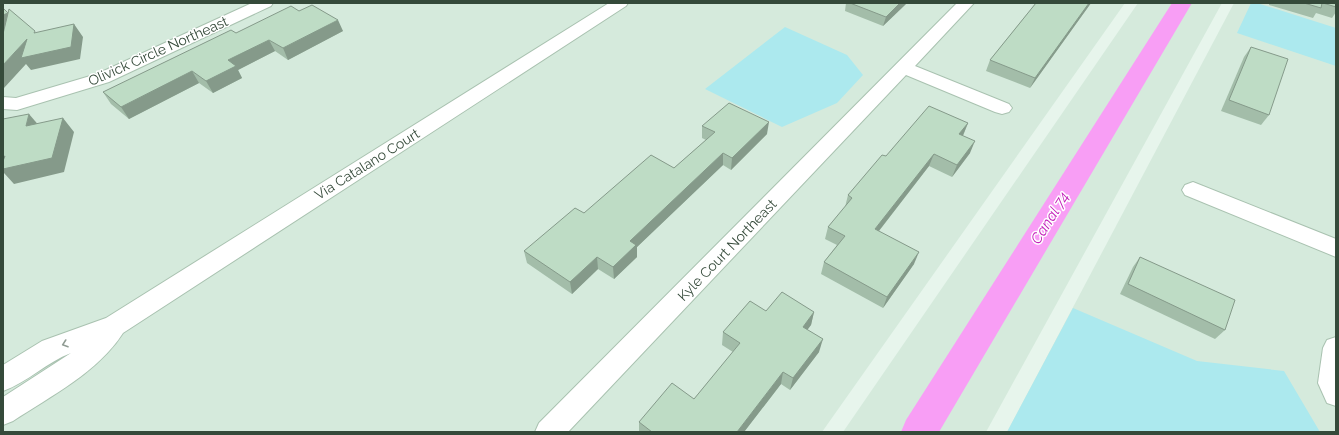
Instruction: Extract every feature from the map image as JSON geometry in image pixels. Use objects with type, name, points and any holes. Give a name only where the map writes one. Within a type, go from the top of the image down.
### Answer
[{"type":"street","name":"Olivick Circle Northeast","points":[[3,103],[17,104],[103,78],[265,3]]},
{"type":"street","name":"Via Catalano Court","points":[[3,379],[51,349],[115,325],[620,3]]},
{"type":"street","name":"Kyle Court Northeast","points":[[549,432],[966,3]]},
{"type":"street","points":[[904,68],[1002,108]]},
{"type":"street","points":[[1193,190],[1336,248]]},
{"type":"street","name":"Via Catalano Court","points":[[5,408],[72,368],[92,352],[115,325]]},
{"type":"street","points":[[1336,348],[1331,383],[1336,394]]},
{"type":"shaded area","points":[[3,3],[1125,3],[822,432],[3,432]]},
{"type":"shaded area","points":[[1138,3],[1222,3],[986,432],[843,432]]},
{"type":"shaded area","points":[[1234,3],[1336,3],[1336,432],[1007,432]]},
{"type":"shaded area","points":[[1251,3],[1257,3],[1336,28],[1336,66],[1237,33]]},
{"type":"shaded area","points":[[785,27],[847,55],[863,75],[837,103],[782,127],[705,89]]},
{"type":"shaded area","points":[[1073,308],[1197,361],[1284,371],[1320,432],[1007,432]]},
{"type":"building","points":[[850,3],[900,3],[886,17]]},
{"type":"building","points":[[1036,3],[1089,3],[1035,78],[990,60]]},
{"type":"building","points":[[1304,3],[1322,3],[1321,8]]},
{"type":"building","points":[[1323,3],[1336,3],[1336,7]]},
{"type":"building","points":[[312,5],[338,20],[283,48],[269,40],[228,60],[236,66],[206,81],[192,71],[121,107],[103,92],[231,30],[236,33],[291,6],[299,11]]},
{"type":"building","points":[[3,8],[8,13],[3,15]]},
{"type":"building","points":[[9,9],[35,31],[34,33],[74,24],[71,47],[21,58],[27,39],[3,65],[3,34]]},
{"type":"building","points":[[1251,47],[1288,59],[1269,115],[1229,100]]},
{"type":"building","points":[[729,103],[769,122],[732,158],[723,153],[630,241],[636,245],[613,267],[597,257],[570,282],[524,251],[575,208],[584,213],[651,155],[674,168],[715,132],[702,126]]},
{"type":"building","points":[[929,106],[968,123],[959,134],[975,141],[957,165],[934,154],[875,229],[919,252],[887,297],[824,262],[845,236],[828,227],[852,198],[848,195],[882,155],[886,156]]},
{"type":"building","points":[[29,114],[26,126],[63,118],[52,158],[3,169],[3,161],[5,156],[3,157],[3,119]]},
{"type":"building","points":[[1140,257],[1235,300],[1225,330],[1128,284]]},
{"type":"building","points":[[782,292],[814,312],[803,327],[823,339],[793,378],[783,372],[737,432],[652,432],[639,422],[672,383],[694,399],[740,343],[723,332],[750,301],[766,311]]},
{"type":"waterway","name":"Canal 74","points":[[919,432],[1182,3]]}]
